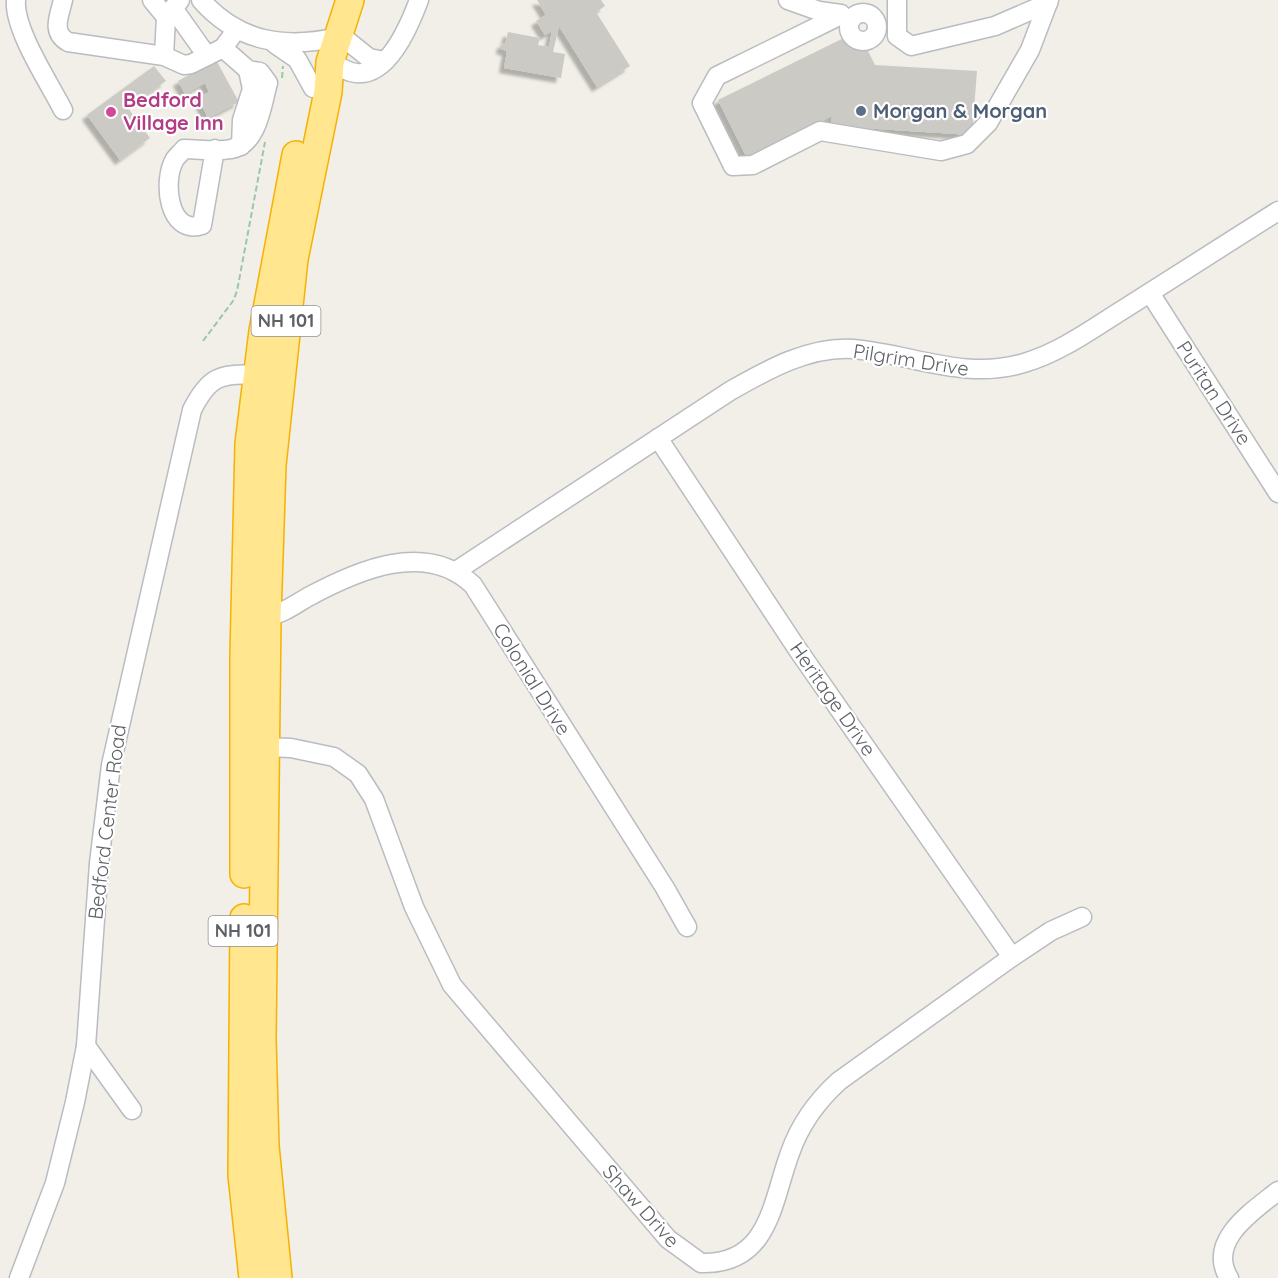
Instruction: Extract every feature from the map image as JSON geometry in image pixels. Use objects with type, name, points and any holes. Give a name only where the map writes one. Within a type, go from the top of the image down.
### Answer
[{"type":"highway","name":"NH 101","points":[[278,1278],[265,1146],[262,1039],[267,617],[256,583],[272,465],[289,297],[336,45],[350,0]]},
{"type":"highway","name":"NH 101","points":[[253,1278],[244,1198],[241,1128],[256,583],[249,444],[256,375],[288,191],[313,88],[336,45]]},
{"type":"street","points":[[16,0],[15,7],[24,33],[63,110]]},
{"type":"street","points":[[63,0],[56,29],[60,37],[68,42],[164,56],[184,65],[215,52],[237,29]]},
{"type":"street","points":[[152,0],[173,8],[215,52],[248,70],[260,72],[268,83],[255,128],[241,146],[232,149],[215,149]]},
{"type":"street","points":[[201,0],[237,29],[273,43],[297,59],[313,88]]},
{"type":"street","points":[[336,45],[352,73],[372,69],[385,61],[403,38],[419,0]]},
{"type":"street","points":[[788,0],[819,11],[849,10]]},
{"type":"street","points":[[897,0],[897,36],[911,46],[995,26],[1049,2]]},
{"type":"street","points":[[849,10],[717,76],[708,88],[702,103],[734,166],[753,165],[820,131],[941,151],[968,144],[988,123],[1030,50],[1049,2]]},
{"type":"street","points":[[164,56],[173,8]]},
{"type":"street","points":[[273,43],[336,45],[369,58],[385,61]]},
{"type":"street","name":"Pilgrim Drive","points":[[456,572],[767,369],[808,354],[851,349],[937,366],[980,371],[1024,363],[1064,347],[1278,211]]},
{"type":"street","name":"Puritan Drive","points":[[1150,293],[1278,493]]},
{"type":"street","name":"Bedford Center Road","points":[[19,1278],[55,1183],[86,1046],[99,863],[111,765],[192,410],[203,388],[212,381],[239,374],[256,375]]},
{"type":"street","name":"Heritage Drive","points":[[658,438],[798,650],[1012,957]]},
{"type":"street","name":"Colonial Drive","points":[[267,617],[289,610],[306,598],[365,570],[390,564],[427,563],[456,572],[473,585],[665,888],[687,927]]},
{"type":"street","points":[[256,583],[288,597],[306,598]]},
{"type":"street","name":"Shaw Drive","points":[[265,747],[291,748],[334,758],[358,774],[374,799],[414,907],[452,985],[668,1239],[701,1263],[729,1260],[753,1244],[770,1221],[790,1152],[817,1101],[839,1081],[1012,957],[1051,931],[1082,917]]},
{"type":"street","points":[[86,1046],[132,1110]]},
{"type":"street","points":[[1229,1278],[1221,1258],[1225,1242],[1253,1211],[1278,1191]]},
{"type":"path","points":[[281,84],[282,62]]},
{"type":"path","points":[[203,341],[227,310],[237,291],[266,140]]},
{"type":"building","points":[[537,0],[601,0],[605,6],[596,12],[630,66],[597,87],[559,26],[553,52],[565,54],[561,78],[504,68],[507,51],[501,49],[508,32],[540,38],[538,45],[549,47],[552,31],[545,35],[536,21],[546,15]]},
{"type":"building","points":[[858,31],[875,65],[977,71],[972,135],[831,126],[832,116],[747,158],[718,100]]},
{"type":"building","points":[[216,60],[239,102],[208,118],[198,98],[209,92],[205,83],[185,94],[178,81]]},
{"type":"building","name":"Bedford Village Inn","points":[[154,66],[166,81],[128,108],[150,138],[120,160],[87,115]]},
{"type":"place","name":"Morgan & Morgan","points":[[861,111]]},
{"type":"place","name":"Bedford Village Inn","points":[[111,112]]}]
